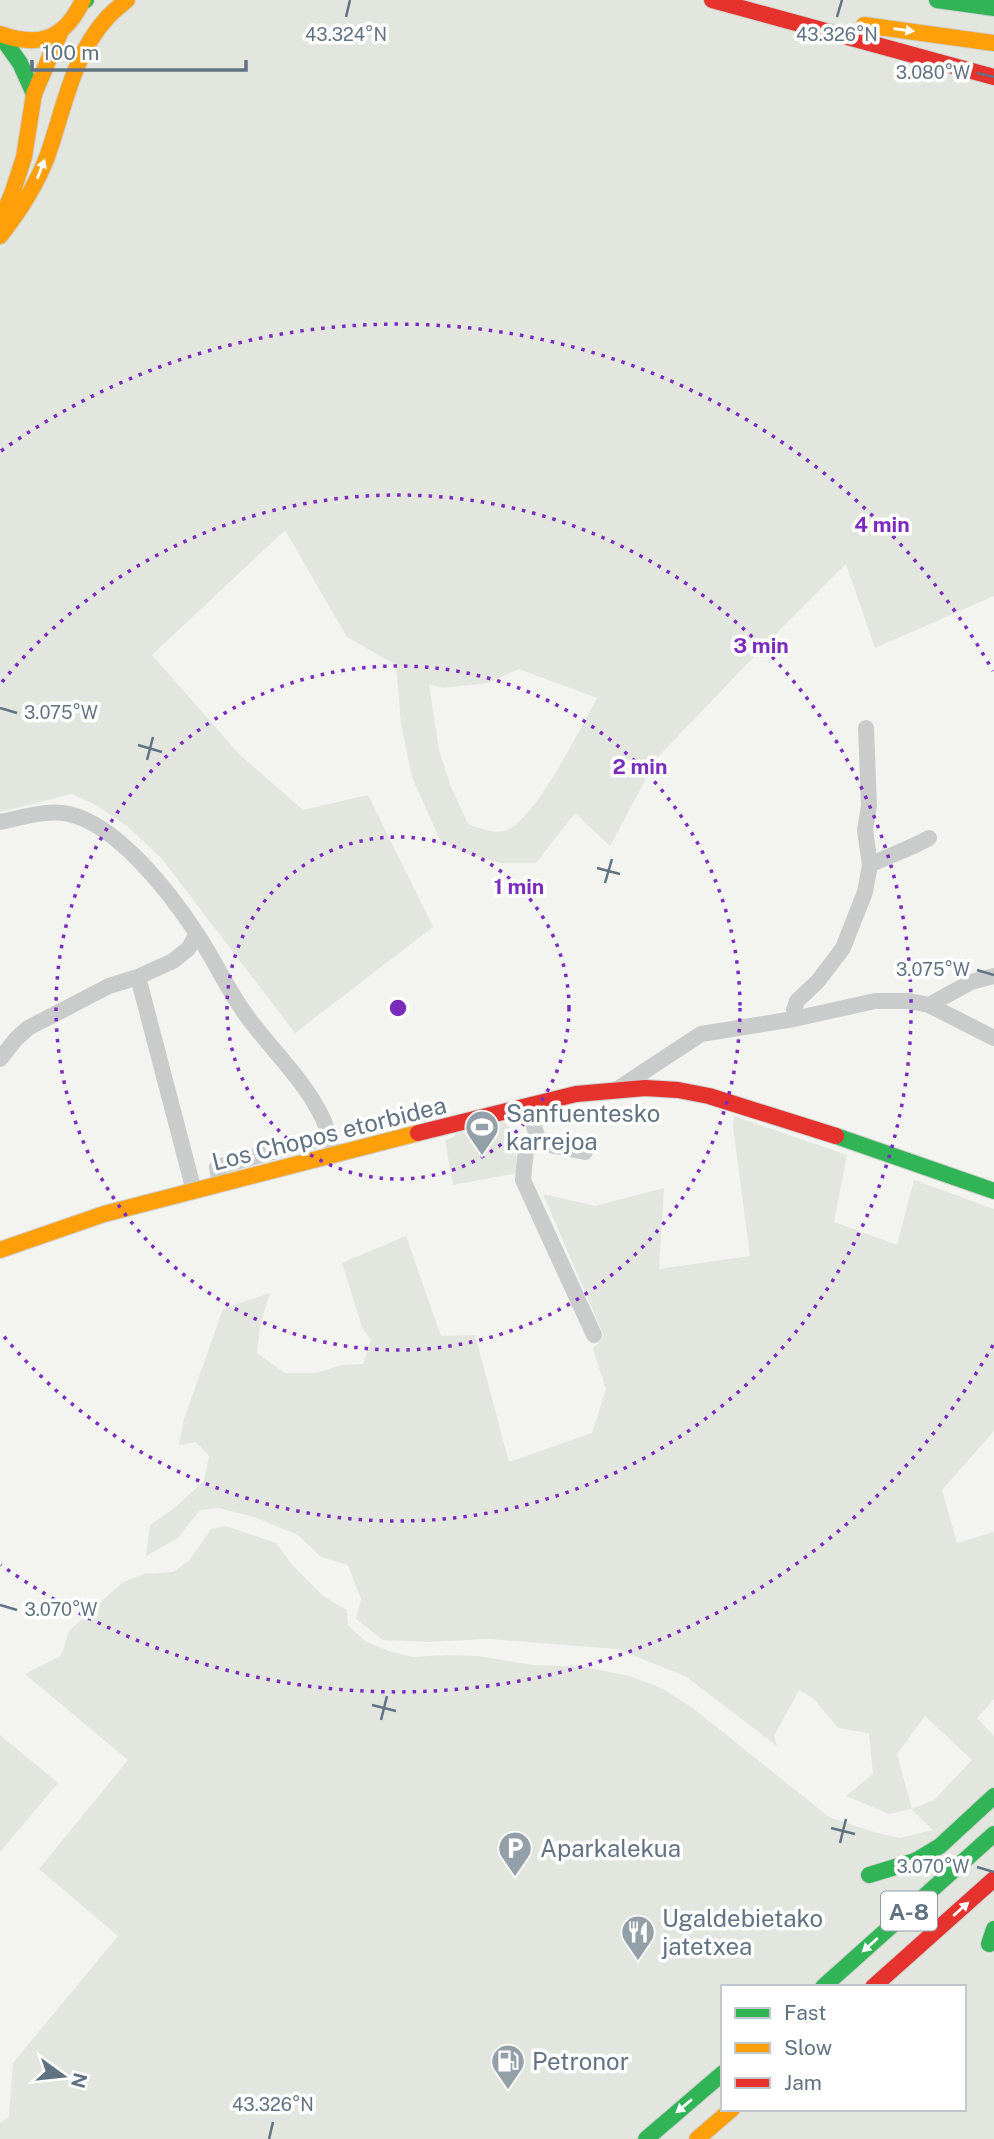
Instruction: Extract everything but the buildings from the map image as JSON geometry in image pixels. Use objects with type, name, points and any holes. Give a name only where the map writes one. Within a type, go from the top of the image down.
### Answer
[{"type":"main road","points":[[0,236],[36,181],[74,75],[90,40],[105,20],[127,0]]},
{"type":"main road","points":[[714,0],[994,43]]},
{"type":"main road","points":[[714,0],[994,77]]},
{"type":"main road","points":[[937,0],[994,8]]},
{"type":"main road","points":[[0,222],[24,157],[34,94],[60,33],[77,14],[84,1]]},
{"type":"main road","points":[[0,34],[30,42],[46,40],[60,33]]},
{"type":"main road","points":[[0,34],[13,50],[34,94]]},
{"type":"main road","name":"Los Chopos etorbidea","points":[[0,1250],[104,1214],[528,1105],[576,1094],[617,1089],[678,1090],[729,1101],[994,1191]]},
{"type":"main road","points":[[869,1875],[915,1861],[940,1846],[994,1796]]},
{"type":"main road","name":"A-8","points":[[825,1985],[994,1834]]},
{"type":"main road","name":"A-8","points":[[875,1985],[994,1879]]},
{"type":"main road","points":[[646,2139],[721,2076]]},
{"type":"main road","points":[[697,2139],[730,2111]]},
{"type":"street","points":[[794,1019],[797,1001],[818,981],[843,948],[865,892],[870,865],[865,830],[869,806],[866,728]]},
{"type":"street","points":[[0,822],[68,813],[90,821],[139,859],[184,914],[214,960],[237,1003],[314,1101],[325,1122],[333,1155]]},
{"type":"street","points":[[870,865],[929,838]]},
{"type":"street","points":[[0,1059],[28,1028],[109,986],[138,978],[173,961],[188,949],[197,934]]},
{"type":"street","points":[[929,1005],[971,982],[994,976]]},
{"type":"street","points":[[138,978],[194,1191]]},
{"type":"street","points":[[617,1089],[701,1034],[794,1019],[874,1001],[909,1001],[929,1005],[994,1038]]},
{"type":"street","points":[[528,1105],[539,1143]]},
{"type":"street","points":[[220,1184],[217,1167],[328,1137]]},
{"type":"street","points":[[585,1152],[539,1143],[526,1149],[523,1180],[594,1335]]},
{"type":"shaded area","points":[[0,0],[994,0],[994,596],[875,648],[846,564],[657,758],[610,846],[575,813],[536,863],[501,863],[464,853],[440,840],[412,777],[401,724],[396,665],[347,637],[285,530],[152,655],[239,754],[303,810],[368,795],[433,927],[295,1033],[162,859],[127,826],[96,805],[72,794],[0,812]],"holes":[[[519,669],[597,698],[556,772],[517,824],[501,832],[468,824],[451,787],[439,750],[429,684],[443,688],[488,683]]]},
{"type":"shaded area","points":[[734,1116],[847,1155],[834,1222],[897,1245],[914,1180],[994,1209],[994,1431],[942,1490],[957,1543],[994,1532],[994,1699],[977,1718],[994,1736],[994,2139],[0,2139],[0,2123],[9,2117],[13,2063],[118,1936],[39,1869],[128,1760],[25,1674],[61,1656],[69,1631],[123,1582],[144,1574],[173,1572],[189,1561],[211,1529],[225,1526],[276,1543],[294,1567],[323,1596],[347,1610],[348,1625],[365,1641],[391,1652],[413,1657],[478,1656],[533,1665],[584,1667],[630,1676],[663,1689],[694,1709],[829,1817],[899,1838],[933,1830],[911,1809],[889,1814],[846,1796],[873,1774],[869,1733],[838,1728],[814,1699],[799,1690],[774,1736],[777,1746],[685,1676],[617,1649],[489,1639],[426,1642],[383,1640],[356,1619],[361,1599],[348,1565],[321,1557],[298,1535],[254,1517],[219,1508],[200,1510],[178,1538],[146,1556],[150,1525],[172,1510],[204,1481],[209,1456],[196,1442],[179,1445],[184,1419],[223,1309],[270,1293],[260,1326],[257,1353],[285,1373],[317,1373],[342,1365],[363,1364],[371,1340],[362,1327],[342,1263],[406,1236],[441,1336],[475,1335],[509,1462],[592,1433],[606,1389],[593,1349],[604,1336],[543,1194],[595,1206],[664,1188],[659,1269],[750,1256],[733,1127]],"holes":[[[925,1716],[972,1760],[934,1800],[912,1809],[897,1754]]]},
{"type":"shaded area","name":"Sanfuentesko karrejoa","points":[[504,1122],[509,1126],[514,1138],[517,1173],[453,1185],[445,1140],[454,1137],[456,1133]]},
{"type":"shaded area","points":[[0,1735],[58,1783],[0,1852]]},
{"type":"traffic: fast","points":[[82,2],[86,0]]},
{"type":"traffic: fast","points":[[937,0],[994,8]]},
{"type":"traffic: fast","points":[[0,35],[20,63],[34,94]]},
{"type":"traffic: fast","points":[[836,1136],[994,1191]]},
{"type":"traffic: fast","points":[[869,1875],[915,1861],[940,1846],[994,1796]]},
{"type":"traffic: fast","points":[[825,1985],[994,1834]]},
{"type":"traffic: fast","points":[[989,1944],[994,1929]]},
{"type":"traffic: fast","points":[[646,2139],[721,2075]]},
{"type":"traffic: slow","points":[[0,34],[27,40],[50,37],[68,24],[83,0]]},
{"type":"traffic: slow","points":[[0,236],[27,198],[43,168],[70,84],[85,49],[107,18],[127,0]]},
{"type":"traffic: slow","points":[[864,25],[994,43]]},
{"type":"traffic: slow","points":[[0,222],[24,157],[34,94],[60,33]]},
{"type":"traffic: slow","points":[[0,1250],[104,1214],[418,1133]]},
{"type":"traffic: slow","points":[[697,2139],[730,2111]]},
{"type":"traffic: jam","points":[[712,0],[994,77]]},
{"type":"traffic: jam","points":[[418,1133],[576,1094],[645,1088],[678,1090],[709,1096],[836,1136]]},
{"type":"traffic: jam","points":[[875,1985],[994,1879]]},
{"type":"place","name":"Sanfuentesko karrejoa","points":[[482,1157]]},
{"type":"place","name":"Aparkalekua","points":[[515,1878]]},
{"type":"place","name":"Ugaldebietako jatetxea","points":[[638,1962]]},
{"type":"place","name":"Petronor","points":[[508,2091]]}]
